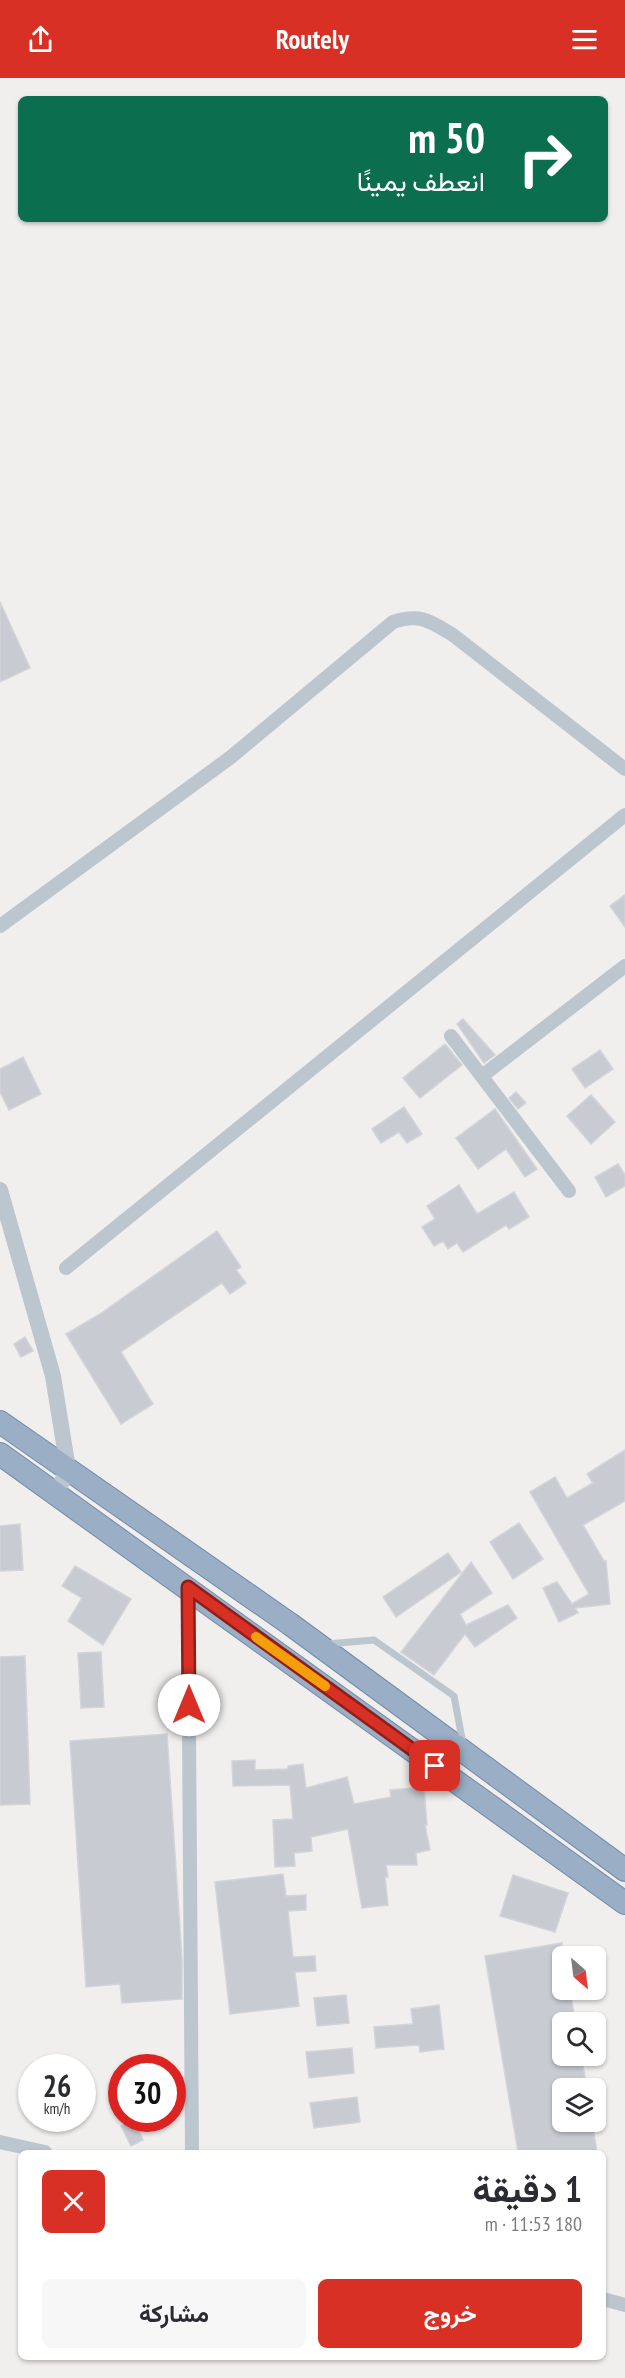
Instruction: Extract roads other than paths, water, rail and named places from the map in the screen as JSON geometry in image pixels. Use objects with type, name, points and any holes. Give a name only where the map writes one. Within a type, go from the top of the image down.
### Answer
[{"type":"highway","points":[[0,1422],[318,1645],[625,1870]]},
{"type":"highway","points":[[0,1454],[625,1903]]},
{"type":"street","points":[[0,926],[231,757],[393,622],[406,617],[418,617],[453,635],[625,769]]},
{"type":"street","points":[[66,1268],[625,815]]},
{"type":"street","points":[[482,1076],[625,966]]},
{"type":"street","points":[[451,1036],[569,1191]]},
{"type":"street","points":[[0,1190],[54,1376],[68,1469],[56,1494]]},
{"type":"street","points":[[188,1587],[192,2150]]},
{"type":"street","points":[[0,2142],[36,2150]]},
{"type":"street","points":[[606,2300],[625,2305]]},
{"type":"lane","points":[[318,1645],[374,1640],[454,1696],[465,1752]]}]
